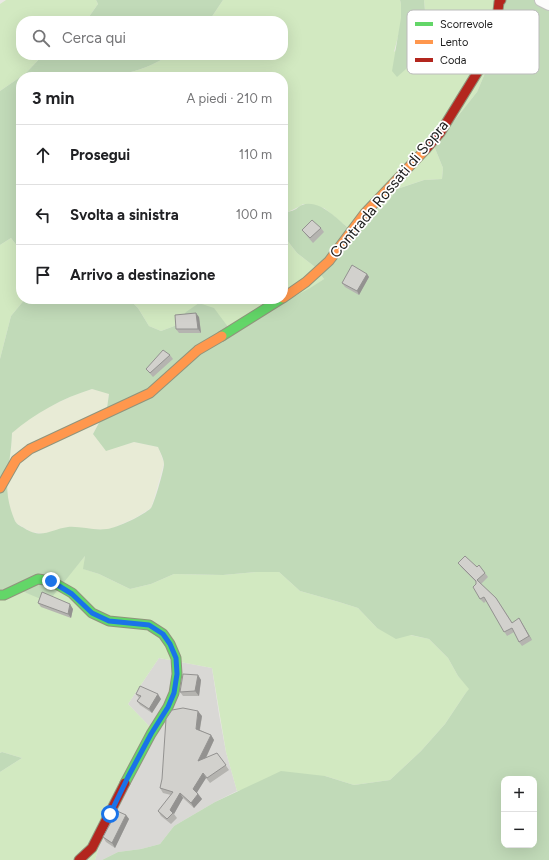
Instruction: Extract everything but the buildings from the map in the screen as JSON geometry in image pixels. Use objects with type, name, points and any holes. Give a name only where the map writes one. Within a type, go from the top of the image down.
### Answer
[{"type":"street","name":"Contrada Rossati di Sopra","points":[[498,10],[499,2],[501,0]]},
{"type":"street","points":[[541,0],[549,4]]},
{"type":"street","name":"Contrada Rossati di Sopra","points":[[288,294],[306,282],[329,261],[365,213],[414,164],[440,132],[476,74]]},
{"type":"street","name":"Contrada Rossati di Sopra","points":[[0,488],[16,460],[30,449],[150,393],[198,350],[273,304]]},
{"type":"street","points":[[0,595],[4,595],[38,579],[51,581],[72,594],[92,613],[109,621],[149,625],[163,634],[170,644],[176,658],[177,674],[174,693],[168,707],[151,734],[92,848],[79,860]]},
{"type":"shaded area","points":[[159,658],[212,668],[226,752],[237,791],[174,826],[160,844],[141,849],[118,852],[102,860],[95,860],[106,823],[153,730],[128,704]]},
{"type":"green space","points":[[6,0],[96,0],[98,4],[90,16],[16,16],[16,60],[38,60],[27,72],[16,72],[16,80],[0,91],[0,4]]},
{"type":"green space","points":[[96,0],[223,0],[212,16],[90,16],[98,4]]},
{"type":"green space","points":[[223,0],[400,0],[402,13],[394,52],[407,39],[407,74],[485,74],[477,92],[434,146],[443,168],[442,179],[424,180],[397,189],[387,203],[373,217],[359,226],[347,227],[324,208],[303,204],[288,212],[288,72],[129,72],[151,65],[160,60],[288,60],[288,16],[212,16]]},
{"type":"green space","points":[[400,0],[424,0],[425,10],[407,10],[407,67],[397,77],[392,71],[401,18]]},
{"type":"green space","points":[[424,0],[495,0],[494,10],[425,10]]},
{"type":"green space","points":[[495,0],[549,0],[549,860],[102,860],[118,852],[141,849],[160,844],[174,826],[215,802],[281,771],[325,776],[354,785],[390,780],[421,751],[445,724],[469,689],[458,676],[448,658],[429,639],[411,635],[396,639],[377,628],[358,608],[300,591],[279,572],[256,572],[223,575],[174,574],[151,584],[130,589],[99,574],[83,569],[85,556],[48,602],[24,592],[0,589],[0,359],[11,316],[21,304],[134,304],[149,326],[161,331],[177,325],[186,312],[198,304],[202,304],[214,308],[231,331],[281,304],[288,304],[288,300],[324,279],[315,267],[297,253],[288,241],[288,212],[295,210],[302,205],[315,205],[327,210],[347,227],[359,226],[373,217],[387,203],[397,189],[424,180],[442,179],[443,168],[434,146],[477,92],[485,74],[539,74],[539,10],[494,10]],"holes":[[[92,389],[109,394],[107,408],[93,434],[106,451],[134,442],[158,447],[163,458],[164,464],[161,480],[151,508],[137,517],[111,528],[97,529],[68,527],[46,533],[36,533],[19,525],[16,522],[11,509],[7,487],[12,433],[30,419],[50,407],[70,397]]]},
{"type":"green space","points":[[38,60],[160,60],[151,65],[129,72],[27,72]]},
{"type":"green space","points":[[16,80],[16,244],[11,238],[0,245],[0,91]]},
{"type":"green space","points":[[11,238],[16,244],[16,304],[21,304],[11,316],[0,359],[0,245]]},
{"type":"green space","points":[[288,241],[297,253],[315,267],[324,279],[288,304]]},
{"type":"green space","points":[[134,304],[287,304],[255,326],[177,325],[161,331],[149,326]]},
{"type":"green space","points":[[92,389],[109,393],[107,408],[93,434],[124,445],[134,442],[158,447],[164,463],[151,508],[135,518],[105,530],[68,527],[47,534],[31,532],[16,523],[6,501],[4,481],[11,448],[12,433],[25,421],[49,407],[74,395]]},
{"type":"green space","points":[[85,556],[84,569],[99,574],[130,589],[151,584],[174,574],[223,575],[256,572],[279,572],[300,591],[358,608],[377,628],[429,639],[448,658],[458,676],[470,689],[445,724],[421,751],[390,780],[354,785],[325,776],[237,791],[226,752],[212,668],[159,658],[128,704],[153,730],[106,823],[95,860],[0,860],[0,772],[22,758],[2,752],[0,753],[0,589],[24,592],[48,600]]},
{"type":"green space","points":[[2,752],[22,758],[0,772],[0,753]]},
{"type":"traffic: fast","points":[[222,336],[273,304]]},
{"type":"traffic: fast","points":[[0,595],[4,595],[38,579],[51,581],[72,593],[92,613],[109,621],[149,625],[163,634],[170,644],[176,658],[177,674],[174,693],[168,707],[151,734],[125,783]]},
{"type":"traffic: slow","points":[[288,295],[306,282],[329,261],[365,213],[426,149]]},
{"type":"traffic: slow","points":[[0,488],[16,460],[30,449],[150,393],[198,350],[222,336]]},
{"type":"traffic: jam","points":[[498,10],[499,2],[501,0]]},
{"type":"traffic: jam","points":[[426,149],[440,133],[476,74]]},
{"type":"traffic: jam","points":[[79,860],[92,848],[125,783]]},
{"type":"route","points":[[51,581],[72,594],[92,613],[109,621],[149,625],[163,634],[170,644],[176,658],[177,674],[174,693],[168,707],[151,734],[128,777],[110,814]]}]
